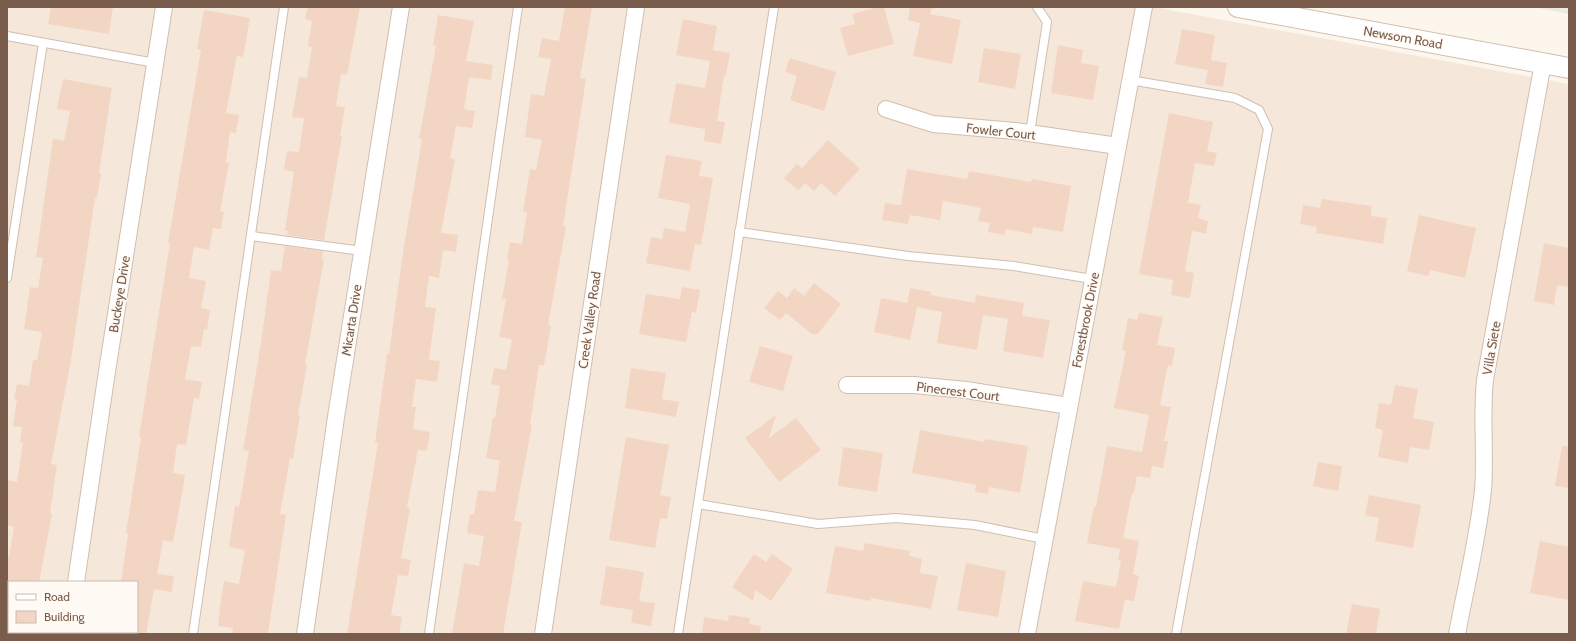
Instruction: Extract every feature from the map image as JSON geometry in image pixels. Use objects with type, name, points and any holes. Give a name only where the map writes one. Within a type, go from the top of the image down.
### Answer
[{"type":"street","name":"Buckeye Drive","points":[[76,581],[106,378],[164,7]]},
{"type":"street","name":"Micarta Drive","points":[[305,634],[400,7]]},
{"type":"street","name":"Creek Valley Road","points":[[543,634],[636,7]]},
{"type":"street","name":"Forestbrook Drive","points":[[1027,634],[1092,279],[1144,7]]},
{"type":"street","name":"Newsom Road","points":[[1238,7],[1569,68]]},
{"type":"street","name":"Villa Siete","points":[[1457,634],[1480,513],[1483,488],[1483,398],[1485,380],[1543,63]]},
{"type":"street","name":"Fowler Court","points":[[886,109],[933,124],[1030,133],[1118,146]]},
{"type":"street","name":"Pinecrest Court","points":[[847,385],[914,385],[966,390],[1069,406]]},
{"type":"lane","points":[[193,634],[284,7]]},
{"type":"lane","points":[[429,634],[518,7]]},
{"type":"lane","points":[[678,634],[774,7]]},
{"type":"lane","points":[[1030,133],[1047,22],[1037,7]]},
{"type":"lane","points":[[7,36],[155,63]]},
{"type":"lane","points":[[7,278],[43,43]]},
{"type":"lane","points":[[1130,80],[1235,98],[1258,110],[1268,128],[1176,634]]},
{"type":"lane","points":[[739,232],[908,256],[1014,266],[1092,279]]},
{"type":"lane","points":[[250,236],[362,251]]},
{"type":"lane","points":[[698,504],[818,524],[896,518],[975,525],[1044,539]]},
{"type":"shaded area","points":[[7,7],[1154,7],[1569,84],[1569,634],[7,634]]},
{"type":"shaded area","points":[[1533,7],[1569,7],[1569,14]]},
{"type":"building","points":[[51,7],[113,7],[109,34],[48,24]]},
{"type":"building","points":[[308,7],[360,7],[347,75],[341,74],[336,106],[345,107],[340,136],[342,136],[324,240],[287,235],[288,231],[285,231],[294,172],[284,170],[287,151],[299,152],[304,118],[292,117],[299,77],[307,78],[312,47],[308,46],[312,21],[305,19]]},
{"type":"building","points":[[565,7],[592,7],[580,78],[586,79],[563,226],[566,227],[548,325],[551,326],[544,365],[539,365],[530,424],[532,425],[514,521],[522,522],[503,634],[452,634],[464,563],[479,566],[484,536],[467,533],[470,514],[474,514],[478,490],[495,492],[500,461],[486,458],[500,386],[491,384],[494,368],[506,370],[512,339],[499,337],[506,299],[502,299],[509,260],[507,259],[510,242],[522,244],[527,212],[523,212],[530,169],[536,170],[542,140],[525,137],[531,94],[544,96],[551,59],[538,57],[542,38],[559,41]]},
{"type":"building","points":[[878,7],[884,7],[894,44],[848,56],[840,28],[855,24],[852,14]]},
{"type":"building","points":[[910,7],[932,7],[930,14],[961,20],[952,64],[913,56],[920,23],[908,20]]},
{"type":"building","points":[[204,10],[250,18],[243,57],[237,56],[226,113],[239,115],[236,133],[230,132],[226,163],[229,163],[220,211],[224,212],[221,229],[213,228],[209,250],[194,247],[189,278],[206,281],[201,308],[210,310],[207,330],[204,329],[201,347],[191,346],[185,379],[202,382],[199,399],[194,398],[186,445],[177,444],[173,473],[185,475],[173,542],[163,540],[157,574],[174,576],[172,592],[154,589],[146,634],[137,634],[138,581],[121,581],[128,534],[126,533],[141,437],[139,437],[170,243],[168,243],[201,50],[197,49]]},
{"type":"building","points":[[438,15],[474,21],[466,61],[493,65],[491,80],[469,77],[464,109],[475,111],[472,128],[456,126],[450,158],[455,159],[441,233],[458,235],[456,252],[443,250],[439,278],[429,276],[425,307],[436,308],[429,360],[440,361],[437,382],[416,379],[412,407],[416,407],[413,429],[430,432],[427,451],[418,450],[407,507],[410,508],[401,558],[411,560],[408,576],[398,575],[391,615],[402,617],[399,634],[347,634],[378,443],[375,443],[387,354],[389,354],[403,252],[422,139],[419,139],[436,46],[433,46]]},
{"type":"building","points":[[683,19],[717,26],[713,50],[730,53],[726,75],[724,75],[717,121],[725,122],[721,144],[704,141],[705,129],[669,123],[676,83],[705,88],[710,61],[676,55]]},
{"type":"building","points":[[1182,29],[1215,35],[1211,60],[1227,63],[1223,87],[1205,84],[1208,70],[1175,64]]},
{"type":"building","points":[[1058,45],[1083,50],[1081,63],[1099,66],[1093,100],[1051,93]]},
{"type":"building","points":[[984,48],[1021,54],[1015,89],[978,82]]},
{"type":"building","points":[[790,58],[836,72],[824,111],[790,100],[797,76],[785,72]]},
{"type":"building","points":[[63,79],[112,88],[99,173],[101,174],[97,198],[95,198],[70,366],[51,464],[57,465],[50,513],[52,514],[39,581],[7,582],[7,556],[9,557],[14,527],[7,525],[7,480],[17,482],[23,443],[20,442],[22,427],[13,426],[17,399],[14,399],[17,384],[29,386],[33,360],[37,360],[42,332],[24,329],[30,287],[38,288],[43,258],[36,257],[53,139],[64,141],[70,111],[57,109]]},
{"type":"building","points":[[1169,113],[1213,122],[1207,151],[1217,153],[1214,166],[1195,163],[1188,203],[1201,205],[1198,218],[1208,221],[1206,234],[1192,231],[1185,271],[1194,273],[1190,298],[1171,295],[1173,280],[1139,274]]},
{"type":"building","points":[[828,140],[860,169],[835,196],[821,183],[814,191],[805,183],[798,190],[784,178],[797,164],[802,168]]},
{"type":"building","points":[[666,155],[702,161],[699,176],[713,178],[701,245],[695,244],[690,271],[646,263],[651,237],[662,239],[664,228],[685,232],[690,204],[658,198]]},
{"type":"building","points":[[907,169],[967,179],[969,171],[1031,182],[1032,179],[1071,186],[1063,232],[1033,227],[1032,234],[1006,229],[1005,235],[988,232],[990,223],[978,221],[981,208],[943,201],[940,220],[910,215],[908,224],[882,220],[885,203],[901,205]]},
{"type":"building","points":[[1322,199],[1372,206],[1371,216],[1387,218],[1383,244],[1316,233],[1317,227],[1300,224],[1303,205],[1320,208]]},
{"type":"building","points":[[1419,215],[1476,228],[1465,278],[1430,270],[1428,276],[1407,271]]},
{"type":"building","points":[[1544,243],[1569,248],[1569,287],[1557,285],[1554,305],[1534,301]]},
{"type":"building","points":[[285,246],[323,251],[322,259],[324,259],[305,364],[307,365],[298,415],[300,415],[293,459],[290,458],[280,514],[286,515],[268,634],[232,634],[233,628],[218,626],[221,600],[224,581],[239,584],[245,550],[229,547],[235,506],[239,507],[249,451],[243,450],[260,349],[271,270],[281,271]]},
{"type":"building","points":[[814,283],[841,304],[818,334],[812,334],[786,313],[780,320],[764,308],[778,291],[787,298],[794,288],[804,296]]},
{"type":"building","points":[[682,287],[700,290],[696,313],[692,312],[686,342],[639,334],[646,294],[680,299]]},
{"type":"building","points":[[910,288],[931,292],[931,295],[975,303],[976,295],[1024,303],[1022,316],[1050,320],[1043,358],[1003,351],[1008,319],[983,315],[977,350],[937,343],[942,312],[917,307],[910,340],[874,332],[881,298],[907,303]]},
{"type":"building","points":[[1139,313],[1163,317],[1157,345],[1175,348],[1172,366],[1168,365],[1160,405],[1171,407],[1164,441],[1168,441],[1163,468],[1152,466],[1150,478],[1137,476],[1123,538],[1139,541],[1133,574],[1139,576],[1134,601],[1125,600],[1119,629],[1075,621],[1083,581],[1116,587],[1121,561],[1118,560],[1120,549],[1087,543],[1094,506],[1096,507],[1107,446],[1142,452],[1149,415],[1114,408],[1126,351],[1122,350],[1128,318],[1137,320]]},
{"type":"building","points":[[760,346],[793,356],[783,391],[749,382]]},
{"type":"building","points":[[631,368],[666,373],[662,399],[679,402],[676,417],[625,408]]},
{"type":"building","points":[[1395,385],[1418,389],[1413,418],[1434,422],[1429,450],[1410,447],[1408,463],[1378,457],[1383,430],[1375,428],[1379,403],[1391,405]]},
{"type":"building","points":[[776,415],[769,438],[796,418],[821,450],[779,482],[745,438]]},
{"type":"building","points":[[920,430],[984,442],[985,439],[1028,446],[1020,493],[989,487],[988,494],[975,492],[976,485],[912,473]]},
{"type":"building","points":[[626,437],[669,445],[660,495],[671,497],[667,519],[660,518],[655,548],[609,540]]},
{"type":"building","points":[[1562,446],[1569,447],[1569,488],[1555,486]]},
{"type":"building","points":[[843,447],[883,453],[877,492],[838,486]]},
{"type":"building","points":[[1318,462],[1342,466],[1338,491],[1313,486]]},
{"type":"building","points":[[1369,495],[1421,505],[1413,548],[1375,541],[1379,518],[1365,515]]},
{"type":"building","points":[[1540,541],[1569,547],[1569,600],[1530,593]]},
{"type":"building","points":[[865,543],[910,551],[909,556],[922,559],[920,573],[938,576],[931,609],[871,598],[871,601],[826,593],[835,546],[863,551]]},
{"type":"building","points":[[754,554],[766,562],[772,554],[793,569],[771,601],[755,590],[753,601],[732,587]]},
{"type":"building","points":[[966,563],[1006,571],[998,617],[957,610]]},
{"type":"building","points":[[606,566],[644,572],[639,601],[655,603],[651,626],[631,623],[633,610],[600,605]]},
{"type":"building","points":[[1352,604],[1380,609],[1376,634],[1346,634]]},
{"type":"building","points":[[729,615],[750,618],[749,624],[761,626],[760,634],[702,634],[704,617],[728,621]]}]
